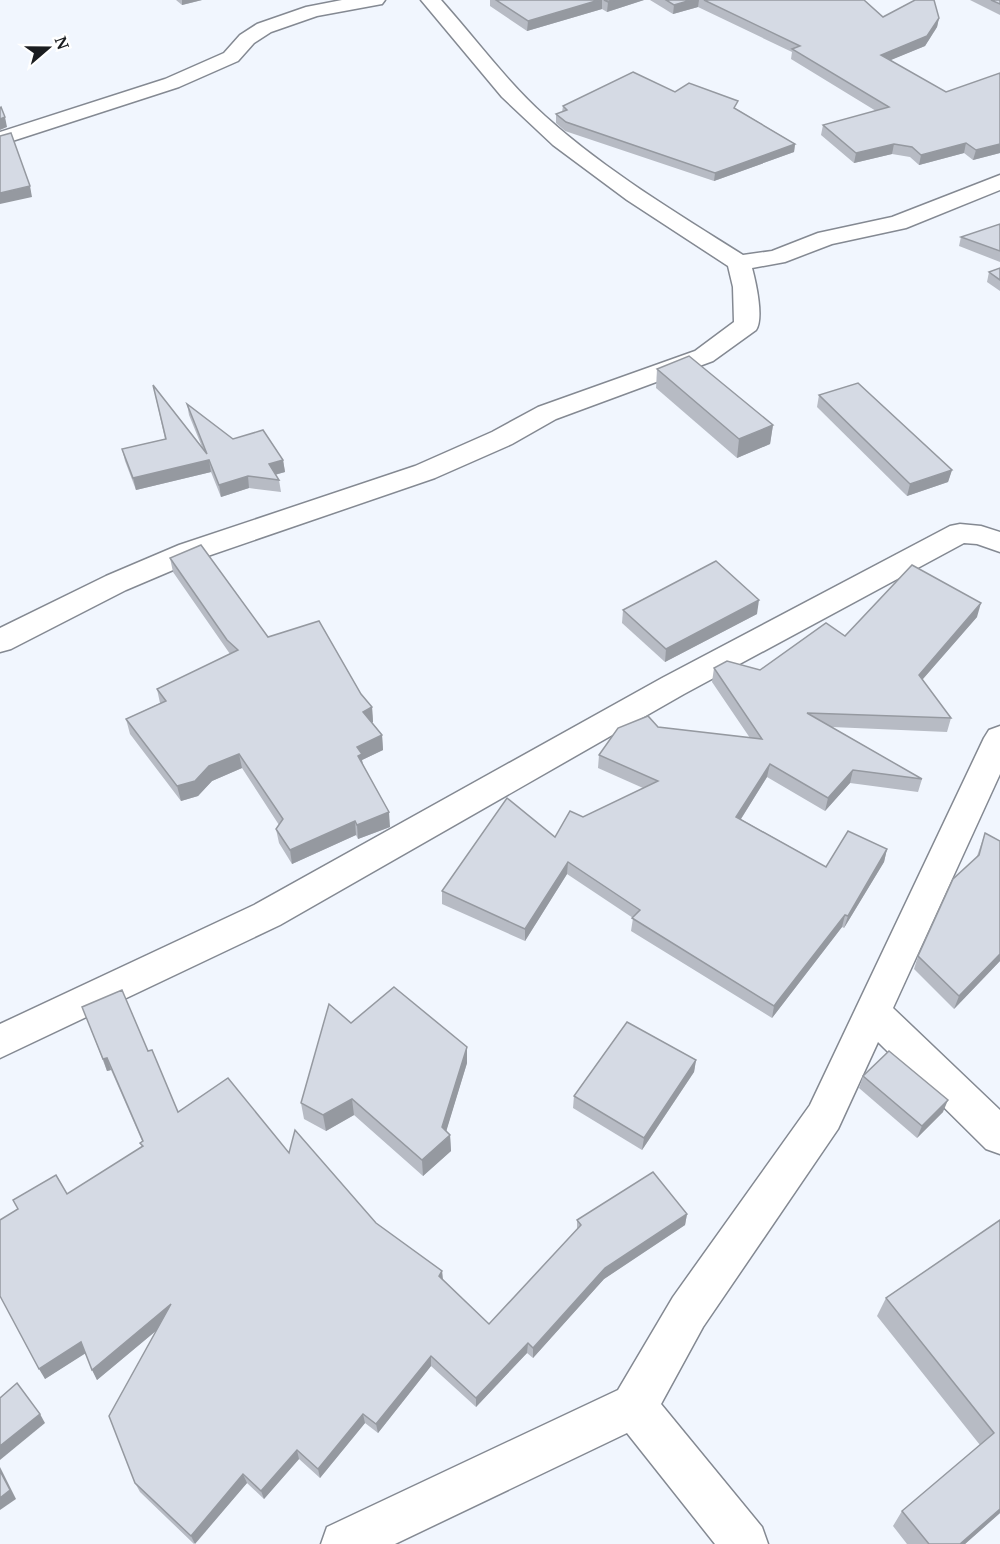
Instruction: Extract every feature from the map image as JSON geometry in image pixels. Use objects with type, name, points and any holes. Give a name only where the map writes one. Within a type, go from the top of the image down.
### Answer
[{"type":"street","points":[[0,139],[172,83],[231,57],[247,39],[264,28],[313,11],[375,0]]},
{"type":"street","points":[[431,0],[506,88],[544,126],[586,162],[739,263],[777,257],[826,238],[898,223],[1000,182]]},
{"type":"street","points":[[0,642],[116,583],[189,552],[425,472],[502,438],[547,413],[704,357],[747,325],[745,287],[739,263]]},
{"type":"street","points":[[0,1042],[267,915],[673,686],[960,533],[981,535],[1000,542]]},
{"type":"street","points":[[344,1544],[634,1406],[688,1312],[824,1117],[1000,738]]},
{"type":"street","points":[[872,1012],[1000,1136]]},
{"type":"street","points":[[634,1406],[745,1544]]},
{"type":"building","points":[[496,0],[599,0],[528,21]]},
{"type":"building","points":[[666,0],[691,0],[674,5]]},
{"type":"building","points":[[704,0],[864,0],[883,17],[915,0],[934,0],[939,18],[927,36],[881,55],[946,92],[1000,73],[1000,144],[976,150],[966,143],[921,155],[912,147],[894,144],[856,153],[823,125],[889,107],[792,49],[800,46]]},
{"type":"building","points":[[633,72],[675,92],[689,83],[738,101],[734,108],[795,144],[715,173],[566,122],[556,114],[567,110],[563,106]]},
{"type":"building","points":[[0,108],[5,117],[0,119]]},
{"type":"building","points":[[11,133],[30,186],[0,193],[0,136]]},
{"type":"building","points":[[1000,224],[1000,251],[961,237]]},
{"type":"building","points":[[1000,268],[1000,280],[989,272]]},
{"type":"building","points":[[689,356],[773,425],[739,439],[657,369]]},
{"type":"building","points":[[858,383],[952,470],[910,484],[819,395]]},
{"type":"building","points":[[153,385],[207,454],[187,404],[233,439],[263,430],[283,460],[269,464],[279,480],[248,476],[219,485],[209,460],[133,478],[122,449],[166,439]]},
{"type":"building","points":[[201,545],[268,637],[319,621],[361,694],[372,707],[363,712],[382,735],[357,747],[362,754],[358,756],[389,812],[357,825],[355,821],[290,850],[276,829],[283,819],[239,754],[209,766],[195,781],[177,786],[126,719],[166,701],[157,689],[238,650],[227,640],[170,558]]},
{"type":"building","points":[[716,561],[759,600],[666,649],[623,610]]},
{"type":"building","points":[[912,565],[981,603],[919,675],[951,718],[807,713],[922,779],[853,770],[828,798],[770,764],[736,817],[826,867],[848,831],[887,849],[848,916],[845,915],[774,1006],[632,918],[640,910],[568,862],[525,929],[442,891],[507,798],[555,837],[570,811],[583,817],[658,781],[599,755],[618,728],[648,716],[658,727],[762,739],[714,668],[727,661],[760,670],[826,623],[845,636]]},
{"type":"building","points":[[985,833],[1000,841],[1000,954],[959,996],[918,956],[953,879],[979,855]]},
{"type":"building","points":[[394,987],[467,1047],[442,1127],[450,1135],[422,1160],[352,1099],[323,1115],[301,1103],[329,1004],[351,1023]]},
{"type":"building","points":[[122,990],[148,1051],[152,1050],[178,1112],[228,1078],[289,1153],[295,1130],[376,1223],[442,1271],[439,1276],[489,1324],[581,1225],[577,1220],[653,1172],[687,1214],[605,1268],[533,1348],[528,1343],[476,1398],[431,1356],[376,1424],[363,1414],[318,1469],[297,1450],[261,1491],[243,1474],[191,1536],[135,1483],[109,1416],[171,1304],[92,1370],[81,1342],[39,1369],[0,1296],[0,1220],[18,1209],[13,1200],[56,1175],[67,1194],[143,1146],[140,1143],[143,1141],[107,1058],[103,1059],[82,1007]]},
{"type":"building","points":[[627,1022],[696,1060],[644,1138],[574,1096]]},
{"type":"building","points":[[889,1051],[948,1100],[922,1126],[863,1076]]},
{"type":"building","points":[[1000,1220],[1000,1509],[960,1544],[929,1544],[902,1511],[994,1433],[886,1298]]},
{"type":"building","points":[[17,1383],[40,1414],[0,1446],[0,1398]]},
{"type":"building","points":[[0,1471],[10,1490],[0,1498]]}]
